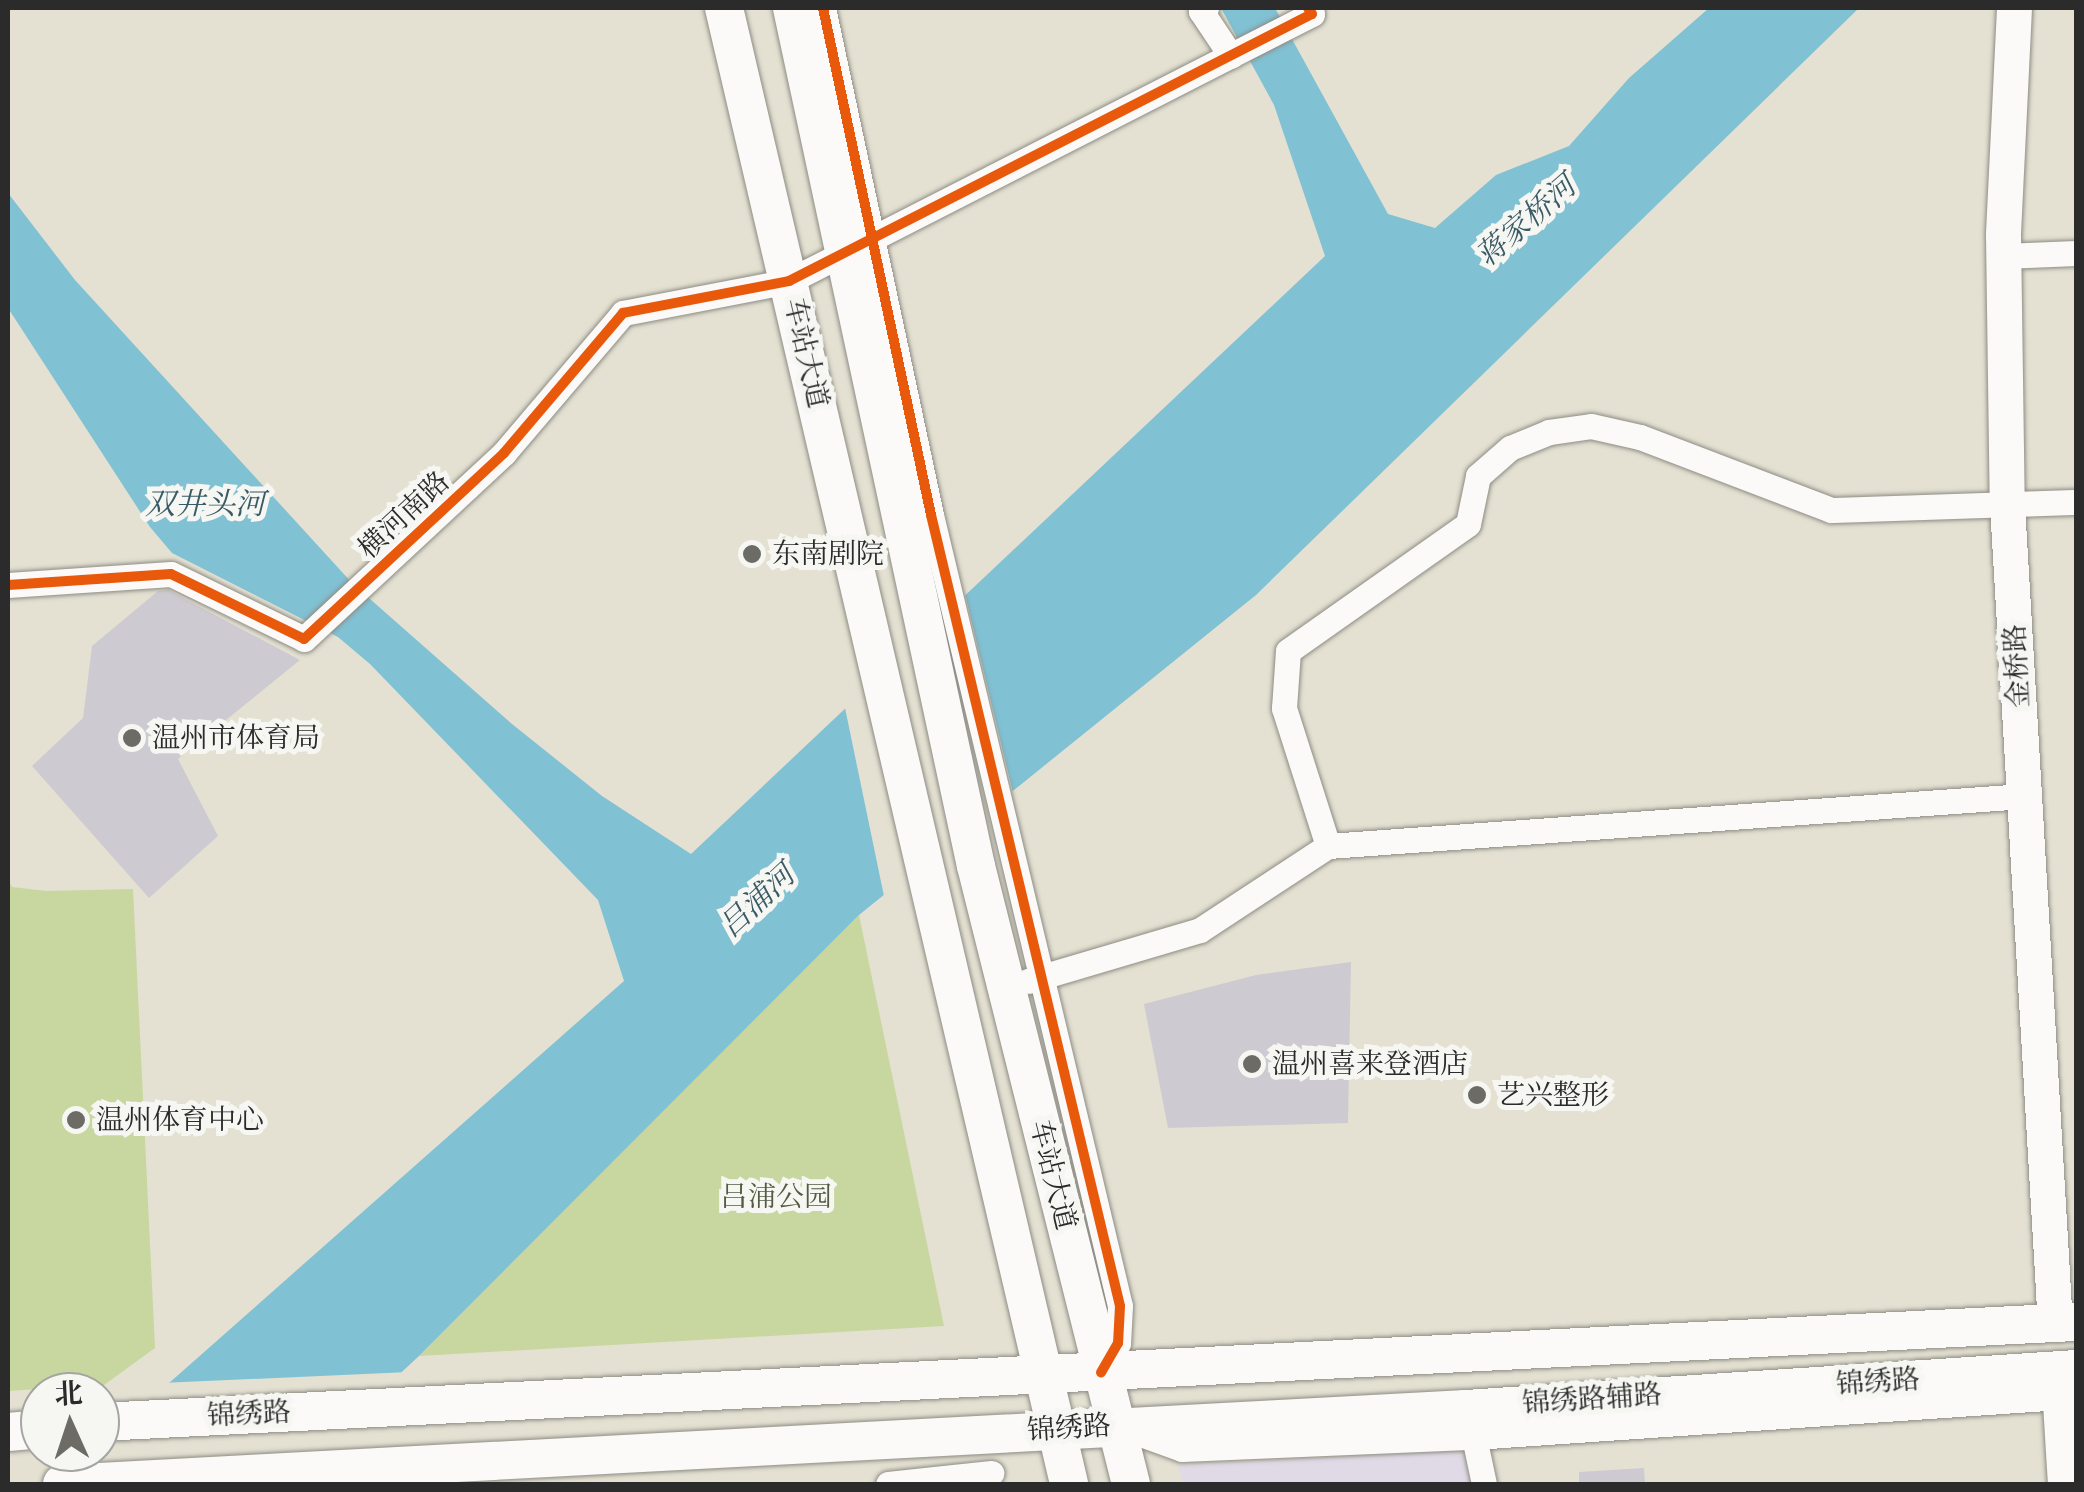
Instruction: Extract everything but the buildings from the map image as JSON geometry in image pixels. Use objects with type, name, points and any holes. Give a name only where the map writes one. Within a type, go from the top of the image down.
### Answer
[{"type":"main road","name":"车站大道","points":[[724,8],[1070,1484]]},
{"type":"main road","points":[[792,8],[858,245],[917,514]]},
{"type":"main road","name":"车站大道","points":[[917,514],[976,866],[1131,1484]]},
{"type":"main road","name":"锦绣路","points":[[120,1421],[2066,1323]]},
{"type":"main road","name":"锦绣路","points":[[62,1484],[360,1476],[1117,1425],[2068,1383]]},
{"type":"street","points":[[823,8],[858,245]]},
{"type":"street","points":[[1206,8],[1201,11],[1232,56]]},
{"type":"street","name":"横河南路","points":[[8,584],[172,574],[304,639],[504,453],[623,313],[789,280],[1232,56],[1312,14],[1308,8]]},
{"type":"street","name":"金桥路","points":[[2014,8],[2004,256],[2008,505],[2024,796],[2066,1323]]},
{"type":"street","points":[[2004,256],[2076,252]]},
{"type":"street","points":[[1328,846],[1284,708],[1288,651],[1468,524],[1478,476],[1510,448],[1550,432],[1591,426],[1640,437],[1831,510],[2076,502]]},
{"type":"street","points":[[917,514],[1015,854],[1122,1316],[1118,1342],[1102,1373]]},
{"type":"street","points":[[1006,987],[1200,930],[1328,846],[2024,796]]},
{"type":"street","points":[[2065,1484],[2068,1383]]},
{"type":"street","name":"锦绣路辅路","points":[[1117,1425],[1182,1450],[1474,1438],[2068,1383]]},
{"type":"street","points":[[1474,1438],[1484,1484]]},
{"type":"street","points":[[888,1484],[991,1473]]},
{"type":"shaded area","points":[[1464,1450],[1472,1484],[1183,1484],[1178,1465]]},
{"type":"green space","name":"温州体育中心","points":[[8,880],[12,887],[46,891],[133,889],[155,1348],[120,1373],[20,1372],[20,1390],[8,1391]]},
{"type":"green space","name":"吕浦公园","points":[[859,915],[944,1326],[419,1356]]},
{"type":"water","points":[[1221,8],[1275,8],[1388,214],[1435,228],[1496,175],[1569,146],[1629,78],[1709,8],[1859,8],[1256,595],[859,915],[419,1356],[281,1484],[120,1456],[120,1426],[624,981],[598,900],[370,664],[338,637],[172,553],[150,527],[8,308],[8,193],[75,280],[353,584],[512,724],[602,796],[691,854],[1325,256],[1274,105]]},
{"type":"pier","points":[[964,590],[1014,797],[885,901],[844,703]]},
{"type":"pier","points":[[409,1372],[288,1484],[50,1481],[60,1472],[120,1472],[120,1419],[161,1383]]},
{"type":"cycle path","points":[[823,8],[931,515],[1120,1306],[1118,1343],[1101,1373]]},
{"type":"cycle path","points":[[8,585],[171,574],[304,639],[504,453],[623,313],[789,281],[1312,14],[1308,8]]},
{"type":"place","name":"东南剧院","points":[[752,554]]},
{"type":"place","name":"温州市体育局","points":[[132,738]]},
{"type":"place","name":"温州喜来登酒店","points":[[1252,1064]]},
{"type":"place","name":"艺兴整形","points":[[1477,1095]]},
{"type":"place","name":"温州体育中心","points":[[76,1120]]},
{"type":"water label","name":"蒋家桥河","points":[[1526,221]]},
{"type":"water label","name":"双井头河","points":[[205,504]]},
{"type":"water label","name":"吕浦河","points":[[757,901]]}]
